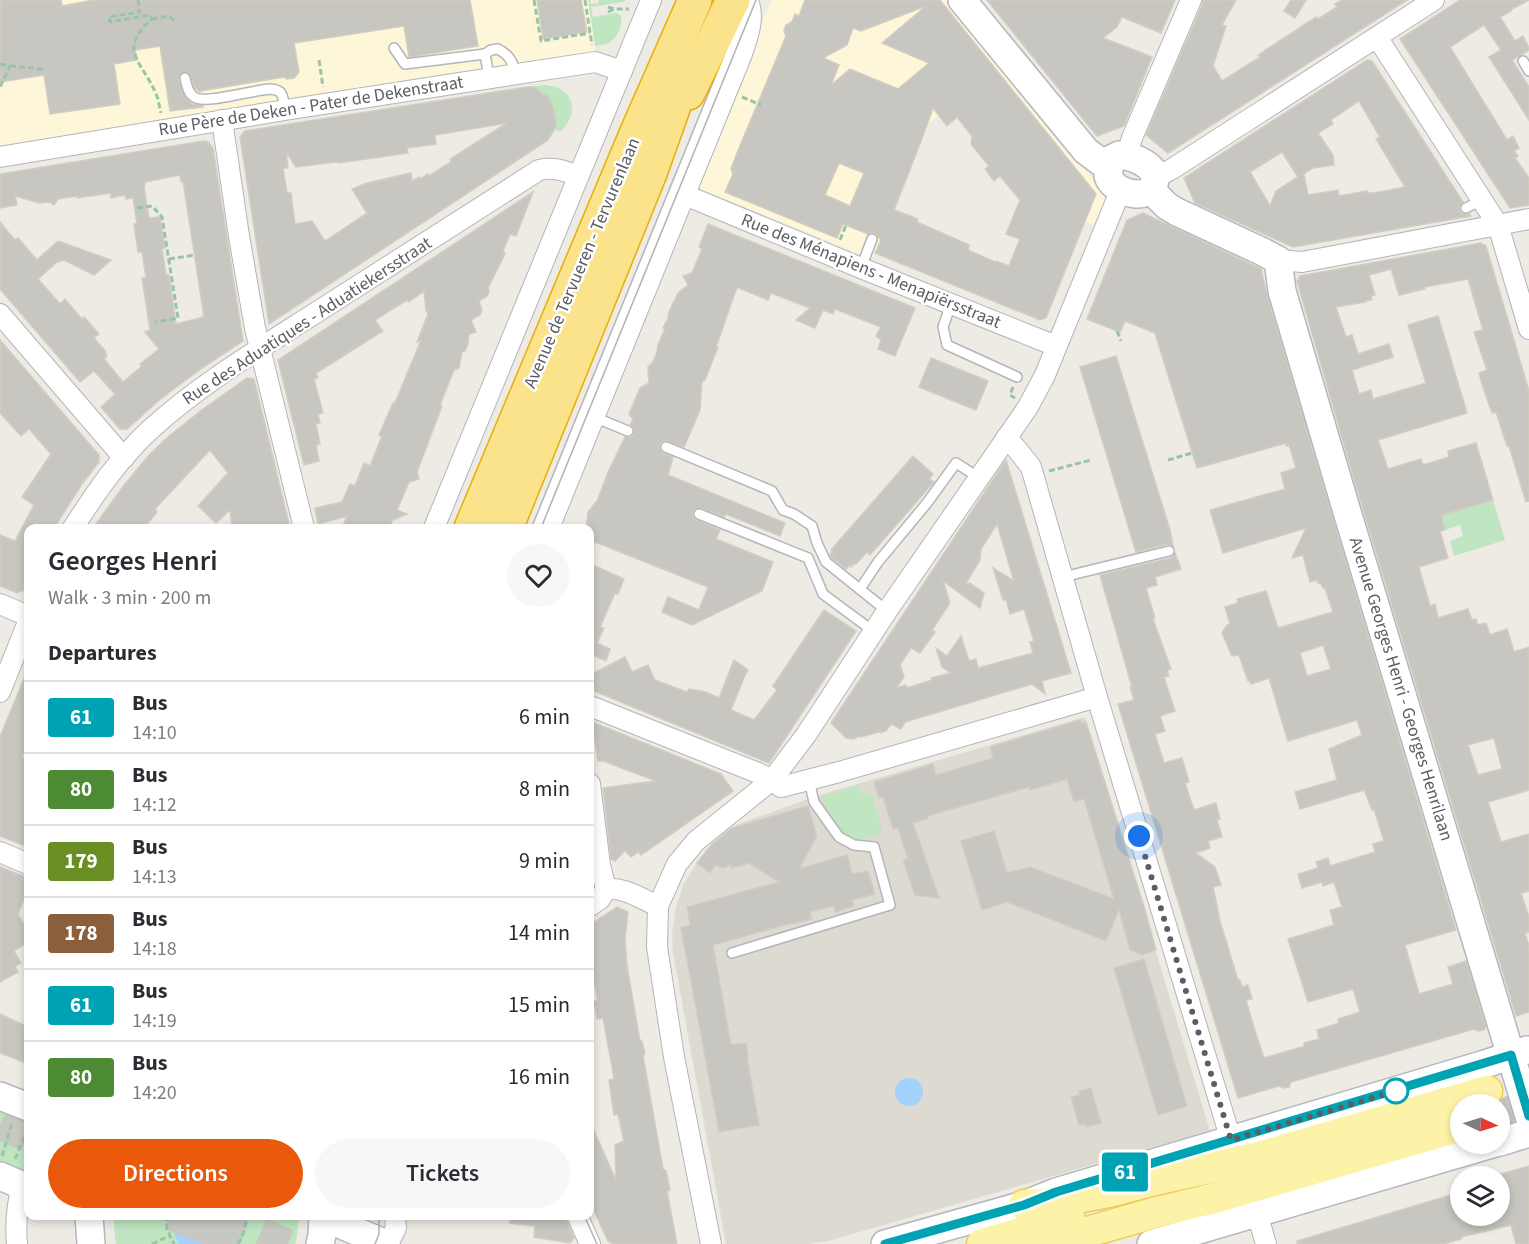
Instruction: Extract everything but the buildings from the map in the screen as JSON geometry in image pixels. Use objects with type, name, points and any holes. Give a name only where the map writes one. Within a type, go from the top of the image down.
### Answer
[{"type":"highway","points":[[637,132],[668,23],[677,0]]},
{"type":"highway","name":"Avenue de Tervueren - Tervurenlaan","points":[[473,524],[637,132],[695,0]]},
{"type":"highway","name":"Avenue de Tervueren - Tervurenlaan","points":[[508,524],[650,173],[714,0]]},
{"type":"highway","points":[[650,173],[746,1]]},
{"type":"main road","points":[[1024,1205],[1044,1204],[1109,1192],[1255,1158],[1486,1091]]},
{"type":"main road","points":[[1046,1244],[1211,1199],[1450,1129]]},
{"type":"main road","points":[[982,1244],[1185,1185],[1255,1158]]},
{"type":"main road","points":[[1100,1244],[1211,1199]]},
{"type":"street","name":"Avenue de Tervueren - Tervurenlaan","points":[[436,524],[651,0]]},
{"type":"street","points":[[962,0],[1086,151],[1119,171],[1131,193],[1142,194],[1172,169],[1434,0]]},
{"type":"street","points":[[711,1244],[667,1013],[657,948],[658,906],[677,864],[696,841],[772,780],[806,735],[887,610],[1028,407],[1045,375],[1119,171],[1191,0]]},
{"type":"street","points":[[551,524],[686,195],[749,33],[751,12],[746,1]]},
{"type":"street","points":[[1377,36],[1474,204],[1498,225],[1529,329]]},
{"type":"street","name":"Rue Père de Deken - Pater de Dekenstraat","points":[[0,157],[595,62],[622,71]]},
{"type":"street","points":[[222,120],[238,236],[260,349],[303,524]]},
{"type":"street","name":"Rue des Aduatiques - Aduatiekersstraat","points":[[76,524],[102,484],[124,458],[150,430],[185,400],[260,349],[539,170],[550,168],[578,176]]},
{"type":"street","points":[[1153,184],[1167,206],[1278,260],[1302,262],[1457,226],[1498,225],[1529,219]]},
{"type":"street","name":"Rue des Ménapiens - Menapiërsstraat","points":[[686,195],[1056,346]]},
{"type":"street","name":"Avenue Georges Henri - Georges Henrilaan","points":[[1278,260],[1282,291],[1348,516],[1520,1052],[1529,1116]]},
{"type":"street","points":[[0,314],[124,458]]},
{"type":"street","points":[[1006,438],[1017,448],[1031,467],[1097,697],[1231,1140]]},
{"type":"street","points":[[0,604],[24,614]]},
{"type":"street","points":[[0,692],[24,632]]},
{"type":"street","points":[[594,708],[772,780],[781,787],[1097,697]]},
{"type":"street","points":[[594,816],[600,865],[606,889],[600,899],[594,903]]},
{"type":"street","points":[[0,852],[24,862]]},
{"type":"street","points":[[606,889],[624,890],[658,906]]},
{"type":"street","points":[[885,1244],[1024,1205],[1056,1192],[1520,1052]]},
{"type":"street","points":[[0,1096],[21,1115]]},
{"type":"street","points":[[1510,1139],[1529,1133]]},
{"type":"street","points":[[1151,1244],[1458,1154]]},
{"type":"street","points":[[13,1173],[17,1244]]},
{"type":"street","points":[[1257,1213],[1266,1244]]},
{"type":"street","points":[[89,1220],[91,1244]]},
{"type":"street","points":[[320,1244],[323,1220]]},
{"type":"street","points":[[332,1220],[387,1244],[396,1228],[395,1220]]},
{"type":"street","points":[[579,1220],[590,1244]]},
{"type":"lane","points":[[539,524],[746,1]]},
{"type":"lane","points":[[394,48],[405,64],[485,54],[498,49],[509,56],[515,74]]},
{"type":"lane","points":[[485,54],[489,78]]},
{"type":"lane","points":[[1523,61],[1529,71]]},
{"type":"lane","points":[[186,78],[189,91],[195,98],[204,100],[273,89],[282,95],[285,110]]},
{"type":"lane","points":[[861,268],[873,239]]},
{"type":"lane","points":[[951,304],[943,327],[947,345],[1017,377]]},
{"type":"lane","points":[[594,417],[628,431]]},
{"type":"lane","points":[[666,447],[772,491],[783,510],[794,514],[812,526],[816,543],[826,562],[887,610]]},
{"type":"lane","points":[[860,589],[878,562],[927,503],[956,463],[978,477]]},
{"type":"lane","points":[[699,514],[808,558],[822,594],[873,631]]},
{"type":"lane","points":[[1063,577],[1169,551]]},
{"type":"lane","points":[[732,952],[890,905],[874,847],[854,845],[839,837],[814,802],[809,780]]},
{"type":"path","points":[[138,0],[140,12],[110,17],[110,22],[150,15],[152,19]]},
{"type":"path","points":[[534,0],[541,41],[590,33]]},
{"type":"path","points":[[585,0],[593,50]]},
{"type":"path","points":[[608,10],[625,8],[633,10]]},
{"type":"path","points":[[162,118],[157,95],[136,60],[133,45],[142,28],[152,19],[169,16],[175,21]]},
{"type":"path","points":[[320,60],[323,82]]},
{"type":"path","points":[[0,64],[43,69]]},
{"type":"path","points":[[0,87],[10,66]]},
{"type":"path","points":[[738,95],[761,105]]},
{"type":"path","points":[[137,208],[152,206],[162,217],[169,259],[178,318],[155,322]]},
{"type":"path","points":[[839,242],[846,225]]},
{"type":"path","points":[[169,259],[195,255]]},
{"type":"path","points":[[1117,331],[1121,341]]},
{"type":"path","points":[[1168,460],[1192,453]]},
{"type":"path","points":[[1047,471],[1091,460]]},
{"type":"path","points":[[13,1173],[21,1115]]},
{"type":"path","points":[[13,1173],[24,1140]]},
{"type":"path","points":[[166,1220],[169,1236],[174,1244]]},
{"type":"path","points":[[238,1244],[246,1227],[246,1220]]},
{"type":"path","points":[[152,1244],[169,1236]]},
{"type":"shaded area","points":[[0,0],[588,0],[596,53],[204,113],[0,148]]},
{"type":"shaded area","points":[[772,0],[948,0],[1100,188],[1104,185],[1107,199],[1100,221],[1096,219],[1094,225],[1053,209],[966,92],[928,124],[923,141],[872,259],[855,252],[853,256],[849,254],[850,250],[838,245],[836,249],[832,247],[833,243],[707,192],[705,196],[702,194],[703,190],[696,187],[755,29],[762,23]]},
{"type":"shaded area","points":[[1085,717],[1210,1131],[828,1241],[808,1244],[726,1244],[673,953],[672,934],[676,907],[684,883],[697,863],[722,834],[738,824],[820,795]]},
{"type":"green space","points":[[588,0],[591,4],[599,3],[599,0],[626,0],[591,7],[593,17],[616,13],[621,16],[619,30],[613,40],[608,43],[595,46]]},
{"type":"green space","points":[[544,85],[562,90],[571,102],[571,117],[560,132],[554,129],[556,121],[547,95],[531,87]]},
{"type":"green space","points":[[1493,500],[1505,540],[1454,556],[1450,541],[1463,536],[1460,525],[1445,530],[1441,515]]},
{"type":"green space","points":[[859,785],[862,794],[871,793],[883,834],[854,841],[842,834],[824,804],[822,796]]},
{"type":"green space","points":[[0,1104],[24,1113],[24,1178],[0,1169]]},
{"type":"green space","points":[[114,1220],[299,1220],[295,1244],[116,1244]]},
{"type":"water","points":[[909,1078],[919,1082],[923,1092],[919,1102],[909,1106],[899,1102],[895,1092],[899,1082]]},
{"type":"water","points":[[171,1220],[241,1220],[241,1227],[233,1244],[179,1244],[171,1228]]},
{"type":"tunnel","points":[[1510,1111],[1529,1105]]},
{"type":"tunnel","points":[[0,1125],[24,1135]]},
{"type":"tunnel","points":[[182,1220],[241,1244]]},
{"type":"tunnel","points":[[204,1244],[214,1220]]},
{"type":"tunnel","points":[[231,1220],[288,1244]]},
{"type":"tram line","points":[[543,524],[756,0]]},
{"type":"tram line","points":[[375,1244],[379,1234],[379,1220]]},
{"type":"tram line","points":[[586,1220],[597,1244]]},
{"type":"bus line","name":"61","points":[[885,1244],[1024,1205],[1056,1192],[1511,1055],[1529,1116]]},
{"type":"route","points":[[1139,836],[1231,1140],[1396,1091]]}]
